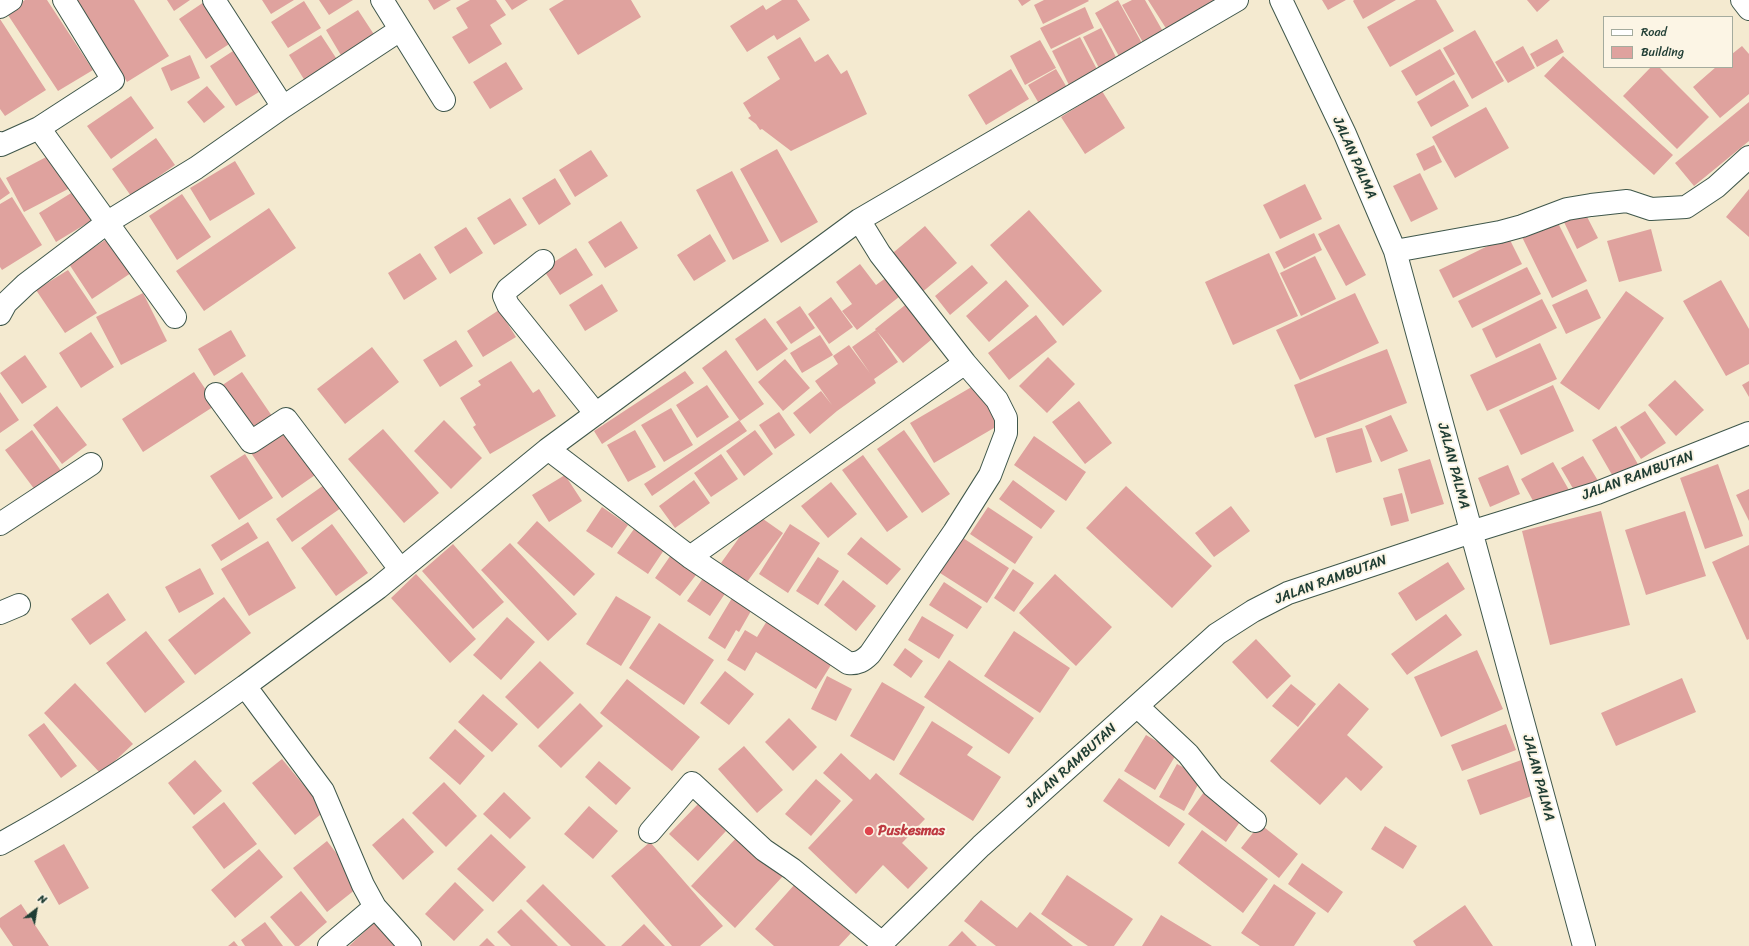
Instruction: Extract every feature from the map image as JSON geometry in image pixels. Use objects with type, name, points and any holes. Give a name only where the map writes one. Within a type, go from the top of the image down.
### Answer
[{"type":"street","points":[[0,7],[11,0]]},
{"type":"street","points":[[0,143],[1,145],[39,128],[113,80],[64,0]]},
{"type":"street","points":[[214,0],[283,107]]},
{"type":"street","points":[[382,0],[444,100]]},
{"type":"street","points":[[0,844],[89,792],[187,728],[245,686],[378,588],[548,449],[671,356],[859,220],[1237,0]]},
{"type":"street","name":"JALAN PALMA","points":[[1281,0],[1345,134],[1394,251],[1584,946]]},
{"type":"street","points":[[1742,0],[1749,9]]},
{"type":"street","points":[[2,304],[108,222],[196,168],[283,107],[400,30]]},
{"type":"street","points":[[39,128],[176,317]]},
{"type":"street","points":[[1394,251],[1500,232],[1522,226],[1567,209],[1627,201],[1651,209],[1686,207],[1716,187],[1749,157]]},
{"type":"street","points":[[548,449],[690,557],[848,664],[856,664],[863,661],[870,654],[954,532],[990,475],[1006,433],[1006,418],[997,400],[965,363],[880,254],[859,220]]},
{"type":"street","points":[[543,261],[508,289],[504,296],[508,305],[596,414]]},
{"type":"street","points":[[690,557],[965,363]]},
{"type":"street","points":[[216,394],[251,442],[286,419],[400,569]]},
{"type":"street","name":"JALAN RAMBUTAN","points":[[880,945],[981,846],[1217,634],[1253,611],[1288,593],[1317,582],[1597,493],[1749,433]]},
{"type":"street","points":[[3,515],[91,464]]},
{"type":"street","points":[[245,686],[323,791],[363,885],[375,907],[410,946]]},
{"type":"street","points":[[1137,706],[1188,754],[1213,786],[1255,821]]},
{"type":"street","points":[[650,832],[692,783],[764,850],[792,869],[880,945]]},
{"type":"street","points":[[329,946],[375,907]]},
{"type":"building","points":[[25,0],[47,0],[93,70],[58,91],[6,12]]},
{"type":"building","points":[[76,0],[134,0],[169,56],[127,82]]},
{"type":"building","points":[[167,0],[190,0],[174,11]]},
{"type":"building","points":[[207,0],[237,39],[206,59],[179,19]]},
{"type":"building","points":[[262,0],[294,0],[271,14]]},
{"type":"building","points":[[319,0],[353,0],[329,15]]},
{"type":"building","points":[[428,0],[451,0],[434,10]]},
{"type":"building","points":[[470,0],[496,0],[506,15],[490,25],[502,44],[469,64],[452,37],[468,28],[456,8]]},
{"type":"building","points":[[505,0],[528,0],[512,10]]},
{"type":"building","points":[[564,0],[631,0],[641,17],[578,55],[549,9]]},
{"type":"building","points":[[782,0],[797,0],[810,20],[777,40],[774,35],[747,52],[730,26],[763,5],[766,10]]},
{"type":"building","points":[[1018,0],[1031,0],[1022,6]]},
{"type":"building","points":[[1044,0],[1089,1],[1043,24],[1034,5]]},
{"type":"building","points":[[1118,0],[1143,45],[1120,58],[1095,13]]},
{"type":"building","points":[[1132,0],[1145,0],[1165,35],[1145,46],[1122,5]]},
{"type":"building","points":[[1148,0],[1222,0],[1169,33]]},
{"type":"building","points":[[1322,0],[1346,0],[1328,10]]},
{"type":"building","points":[[1396,0],[1363,19],[1353,1]]},
{"type":"building","points":[[1416,0],[1436,0],[1454,31],[1390,67],[1367,27]]},
{"type":"building","points":[[1527,0],[1550,0],[1537,12]]},
{"type":"building","points":[[304,1],[321,28],[288,48],[271,22]]},
{"type":"building","points":[[1085,7],[1094,28],[1051,49],[1040,28]]},
{"type":"building","points":[[358,10],[375,36],[342,57],[326,30]]},
{"type":"building","points":[[0,19],[46,90],[5,116],[0,109]]},
{"type":"building","points":[[1101,28],[1119,63],[1101,72],[1083,37]]},
{"type":"building","points":[[1475,30],[1504,81],[1472,99],[1443,48]]},
{"type":"building","points":[[321,35],[338,61],[305,81],[289,55]]},
{"type":"building","points":[[800,37],[815,62],[828,54],[841,74],[847,70],[867,114],[791,151],[762,129],[760,130],[756,124],[748,118],[751,116],[743,103],[780,79],[767,57]]},
{"type":"building","points":[[1080,37],[1100,75],[1071,89],[1052,51]]},
{"type":"building","points":[[1557,39],[1564,52],[1537,67],[1530,54]]},
{"type":"building","points":[[1040,40],[1056,68],[1025,85],[1010,56]]},
{"type":"building","points":[[1523,46],[1535,68],[1508,83],[1495,62]]},
{"type":"building","points":[[1742,46],[1749,54],[1749,94],[1720,118],[1693,87],[1715,68],[1733,68],[1733,53]]},
{"type":"building","points":[[1440,49],[1455,74],[1416,96],[1401,71]]},
{"type":"building","points":[[233,51],[259,92],[236,106],[210,66]]},
{"type":"building","points":[[190,55],[200,78],[171,91],[161,68]]},
{"type":"building","points":[[1563,56],[1673,155],[1654,175],[1544,76]]},
{"type":"building","points":[[506,62],[523,89],[490,109],[473,82]]},
{"type":"building","points":[[1650,68],[1660,68],[1709,117],[1677,149],[1623,96]]},
{"type":"building","points":[[1011,69],[1029,99],[986,125],[968,95]]},
{"type":"building","points":[[1056,69],[1069,91],[1041,107],[1028,85]]},
{"type":"building","points":[[1454,80],[1469,106],[1431,127],[1417,102]]},
{"type":"building","points":[[207,86],[225,107],[204,123],[187,102]]},
{"type":"building","points":[[1102,91],[1125,128],[1085,154],[1061,117]]},
{"type":"building","points":[[131,96],[154,128],[111,159],[87,126]]},
{"type":"building","points":[[1749,102],[1749,141],[1694,186],[1675,163]]},
{"type":"building","points":[[1486,107],[1509,148],[1455,178],[1432,137]]},
{"type":"building","points":[[156,138],[175,165],[131,196],[112,169]]},
{"type":"building","points":[[1434,145],[1442,162],[1424,171],[1416,154]]},
{"type":"building","points":[[777,149],[818,222],[781,243],[740,169]]},
{"type":"building","points":[[591,150],[608,176],[575,197],[559,170]]},
{"type":"building","points":[[52,154],[70,188],[24,212],[6,178]]},
{"type":"building","points":[[235,161],[255,194],[210,221],[190,188]]},
{"type":"building","points":[[732,171],[769,241],[733,260],[696,190]]},
{"type":"building","points":[[1420,173],[1438,209],[1411,222],[1393,186]]},
{"type":"building","points":[[0,177],[10,193],[0,200]]},
{"type":"building","points":[[555,178],[571,204],[539,225],[522,198]]},
{"type":"building","points":[[1305,184],[1322,219],[1280,239],[1263,205]]},
{"type":"building","points":[[1749,189],[1749,237],[1726,217]]},
{"type":"building","points":[[76,190],[94,219],[56,242],[39,213]]},
{"type":"building","points":[[182,194],[211,237],[177,260],[149,216]]},
{"type":"building","points":[[12,197],[42,245],[2,270],[0,267],[0,204]]},
{"type":"building","points":[[510,198],[527,225],[494,245],[477,218]]},
{"type":"building","points":[[269,208],[296,248],[204,311],[176,271]]},
{"type":"building","points":[[1583,209],[1598,238],[1577,249],[1563,220]]},
{"type":"building","points":[[1029,210],[1102,291],[1063,326],[990,245]]},
{"type":"building","points":[[621,221],[638,248],[605,268],[588,242]]},
{"type":"building","points":[[1557,221],[1587,281],[1552,298],[1522,237]]},
{"type":"building","points":[[1339,224],[1366,275],[1346,286],[1318,234]]},
{"type":"building","points":[[925,226],[957,263],[920,294],[888,257]]},
{"type":"building","points":[[466,227],[483,253],[450,274],[434,247]]},
{"type":"building","points":[[1651,229],[1662,271],[1619,282],[1607,241]]},
{"type":"building","points":[[1314,233],[1322,250],[1284,269],[1275,252]]},
{"type":"building","points":[[114,234],[137,269],[92,299],[69,264]]},
{"type":"building","points":[[710,234],[726,261],[694,281],[677,255]]},
{"type":"building","points":[[1508,236],[1522,264],[1453,298],[1439,270]]},
{"type":"building","points":[[576,248],[593,275],[560,295],[543,269]]},
{"type":"building","points":[[420,253],[437,279],[404,300],[388,273]]},
{"type":"building","points":[[1269,253],[1298,316],[1233,345],[1205,282]]},
{"type":"building","points":[[1315,256],[1336,299],[1301,316],[1280,273]]},
{"type":"building","points":[[860,264],[876,285],[890,275],[904,293],[857,330],[842,311],[852,304],[836,282]]},
{"type":"building","points":[[972,265],[988,283],[950,315],[935,296]]},
{"type":"building","points":[[1527,267],[1541,294],[1472,328],[1458,301]]},
{"type":"building","points":[[68,270],[97,313],[65,333],[36,290]]},
{"type":"building","points":[[1006,280],[1029,306],[989,342],[966,316]]},
{"type":"building","points":[[1721,280],[1749,329],[1749,364],[1726,376],[1683,301]]},
{"type":"building","points":[[602,284],[618,311],[585,331],[569,305]]},
{"type":"building","points":[[1587,289],[1601,318],[1566,334],[1552,305]]},
{"type":"building","points":[[1626,291],[1664,318],[1599,410],[1560,383]]},
{"type":"building","points":[[143,293],[167,341],[121,365],[96,317]]},
{"type":"building","points":[[1355,293],[1379,343],[1300,380],[1276,330]]},
{"type":"building","points":[[831,297],[853,327],[829,344],[808,314]]},
{"type":"building","points":[[1542,299],[1557,328],[1496,358],[1482,329]]},
{"type":"building","points":[[909,302],[937,335],[903,363],[875,329]]},
{"type":"building","points":[[800,306],[815,328],[791,344],[776,322]]},
{"type":"building","points":[[499,310],[516,337],[483,357],[467,331]]},
{"type":"building","points":[[1036,315],[1057,342],[1009,380],[988,353]]},
{"type":"building","points":[[765,318],[788,349],[757,371],[735,339]]},
{"type":"building","points":[[231,330],[246,356],[214,376],[198,349]]},
{"type":"building","points":[[876,330],[898,362],[874,379],[876,383],[837,411],[810,434],[793,413],[821,391],[832,405],[815,381],[838,364],[833,356],[849,345],[870,373],[852,347]]},
{"type":"building","points":[[91,332],[114,367],[81,388],[59,353]]},
{"type":"building","points":[[820,335],[833,355],[802,373],[790,353]]},
{"type":"building","points":[[456,340],[473,366],[440,387],[423,360]]},
{"type":"building","points":[[1540,343],[1557,379],[1487,411],[1470,375]]},
{"type":"building","points":[[372,347],[399,382],[345,424],[317,389]]},
{"type":"building","points":[[1387,349],[1407,403],[1315,438],[1294,385]]},
{"type":"building","points":[[726,350],[764,404],[740,421],[702,368]]},
{"type":"building","points":[[25,355],[47,387],[22,404],[0,373]]},
{"type":"building","points":[[1048,357],[1075,384],[1047,413],[1019,386]]},
{"type":"building","points":[[785,359],[810,388],[783,411],[758,382]]},
{"type":"building","points":[[511,361],[533,393],[539,389],[556,416],[490,454],[473,427],[476,425],[460,398],[481,385],[478,381]]},
{"type":"building","points":[[685,371],[694,383],[602,444],[594,431]]},
{"type":"building","points":[[194,372],[216,405],[143,452],[122,419]]},
{"type":"building","points":[[242,372],[274,419],[250,435],[218,388]]},
{"type":"building","points":[[1675,380],[1704,410],[1676,436],[1648,405]]},
{"type":"building","points":[[1749,381],[1749,397],[1742,385]]},
{"type":"building","points":[[707,385],[729,417],[697,438],[676,405]]},
{"type":"building","points":[[975,385],[999,425],[934,463],[910,423]]},
{"type":"building","points":[[1553,385],[1574,431],[1521,455],[1499,410]]},
{"type":"building","points":[[0,392],[19,420],[0,433]]},
{"type":"building","points":[[1079,401],[1112,443],[1085,464],[1052,422]]},
{"type":"building","points":[[57,406],[87,445],[62,464],[33,425]]},
{"type":"building","points":[[671,408],[693,445],[664,462],[641,425]]},
{"type":"building","points":[[1645,411],[1666,443],[1641,459],[1620,427]]},
{"type":"building","points":[[779,412],[795,435],[775,449],[759,425]]},
{"type":"building","points":[[1391,415],[1408,451],[1381,462],[1365,426]]},
{"type":"building","points":[[444,420],[482,458],[451,489],[414,451]]},
{"type":"building","points":[[739,420],[747,431],[652,496],[644,484]]},
{"type":"building","points":[[1616,426],[1639,466],[1615,480],[1592,440]]},
{"type":"building","points":[[1362,428],[1372,462],[1336,473],[1326,438]]},
{"type":"building","points":[[286,429],[318,473],[282,498],[251,453]]},
{"type":"building","points":[[383,429],[439,493],[404,523],[348,459]]},
{"type":"building","points":[[32,430],[64,475],[38,494],[5,450]]},
{"type":"building","points":[[635,430],[656,467],[628,482],[607,445]]},
{"type":"building","points":[[755,430],[773,454],[744,476],[726,451]]},
{"type":"building","points":[[904,430],[950,494],[922,513],[877,449]]},
{"type":"building","points":[[1034,436],[1086,472],[1066,501],[1014,465]]},
{"type":"building","points":[[245,454],[273,498],[239,520],[210,476]]},
{"type":"building","points":[[721,454],[738,479],[711,497],[694,473]]},
{"type":"building","points":[[863,455],[908,517],[887,532],[842,470]]},
{"type":"building","points":[[1583,456],[1600,484],[1578,497],[1561,468]]},
{"type":"building","points":[[1430,459],[1444,504],[1411,514],[1398,469]]},
{"type":"building","points":[[1553,462],[1569,490],[1537,508],[1521,479]]},
{"type":"building","points":[[1718,464],[1743,536],[1705,549],[1680,478]]},
{"type":"building","points":[[1508,465],[1520,494],[1490,507],[1478,478]]},
{"type":"building","points":[[565,475],[582,501],[549,522],[532,495]]},
{"type":"building","points":[[694,480],[710,503],[675,528],[659,506]]},
{"type":"building","points":[[1013,480],[1055,511],[1041,529],[999,499]]},
{"type":"building","points":[[831,482],[857,514],[828,538],[801,506]]},
{"type":"building","points":[[324,485],[341,508],[292,542],[276,519]]},
{"type":"building","points":[[1126,486],[1212,566],[1172,608],[1086,528]]},
{"type":"building","points":[[1749,489],[1749,521],[1736,495]]},
{"type":"building","points":[[1402,493],[1409,521],[1391,526],[1383,498]]},
{"type":"building","points":[[1231,506],[1250,531],[1214,557],[1195,533]]},
{"type":"building","points":[[602,507],[628,525],[612,548],[586,531]]},
{"type":"building","points":[[988,507],[1033,537],[1015,564],[970,534]]},
{"type":"building","points":[[1601,511],[1630,625],[1550,645],[1522,531]]},
{"type":"building","points":[[1685,511],[1706,576],[1646,595],[1625,530]]},
{"type":"building","points":[[756,514],[783,533],[747,582],[721,563]]},
{"type":"building","points":[[537,521],[595,574],[574,596],[517,543]]},
{"type":"building","points":[[248,522],[258,538],[221,561],[211,545]]},
{"type":"building","points":[[332,524],[368,573],[336,596],[301,548]]},
{"type":"building","points":[[790,524],[820,543],[788,593],[759,574]]},
{"type":"building","points":[[634,529],[664,550],[648,574],[617,553]]},
{"type":"building","points":[[861,537],[901,569],[887,585],[847,554]]},
{"type":"building","points":[[963,538],[1009,568],[987,603],[940,573]]},
{"type":"building","points":[[268,541],[296,588],[249,616],[221,569]]},
{"type":"building","points":[[510,543],[577,614],[548,641],[481,570]]},
{"type":"building","points":[[453,544],[504,602],[473,629],[422,571]]},
{"type":"building","points":[[1749,545],[1749,639],[1747,640],[1712,562]]},
{"type":"building","points":[[673,552],[699,571],[680,596],[655,578]]},
{"type":"building","points":[[818,557],[839,571],[818,605],[796,591]]},
{"type":"building","points":[[1448,562],[1465,589],[1416,621],[1398,593]]},
{"type":"building","points":[[200,568],[214,594],[179,613],[165,587]]},
{"type":"building","points":[[1013,569],[1034,583],[1014,612],[994,598]]},
{"type":"building","points":[[416,574],[476,639],[450,663],[391,598]]},
{"type":"building","points":[[706,574],[728,589],[710,616],[687,601]]},
{"type":"building","points":[[1055,574],[1112,627],[1076,666],[1019,613]]},
{"type":"building","points":[[843,580],[876,606],[856,631],[824,605]]},
{"type":"building","points":[[944,582],[982,607],[967,629],[929,605]]},
{"type":"building","points":[[108,593],[126,620],[90,645],[71,619]]},
{"type":"building","points":[[735,593],[755,604],[739,632],[736,630],[725,649],[708,638]]},
{"type":"building","points":[[616,596],[651,617],[621,666],[586,644]]},
{"type":"building","points":[[224,597],[251,633],[195,675],[168,640]]},
{"type":"building","points":[[1446,614],[1462,635],[1407,675],[1391,654]]},
{"type":"building","points":[[770,616],[836,657],[816,689],[756,652],[745,671],[727,660],[745,630],[757,637]]},
{"type":"building","points":[[922,616],[954,635],[939,659],[908,640]]},
{"type":"building","points":[[507,617],[535,642],[501,680],[473,655]]},
{"type":"building","points":[[659,623],[714,660],[684,705],[629,668]]},
{"type":"building","points":[[146,631],[185,682],[145,713],[106,663]]},
{"type":"building","points":[[1014,631],[1070,668],[1040,713],[984,676]]},
{"type":"building","points":[[1256,639],[1291,676],[1267,699],[1232,662]]},
{"type":"building","points":[[905,648],[923,661],[911,678],[893,665]]},
{"type":"building","points":[[1477,650],[1503,709],[1441,737],[1414,677]]},
{"type":"building","points":[[949,660],[1034,718],[1009,754],[924,697]]},
{"type":"building","points":[[540,661],[574,693],[538,729],[505,697]]},
{"type":"building","points":[[725,671],[754,694],[729,725],[700,703]]},
{"type":"building","points":[[827,676],[852,689],[836,721],[811,709]]},
{"type":"building","points":[[1682,678],[1696,712],[1616,746],[1601,713]]},
{"type":"building","points":[[627,679],[700,737],[672,771],[600,713]]},
{"type":"building","points":[[882,682],[925,707],[894,761],[850,736]]},
{"type":"building","points":[[75,683],[133,744],[101,774],[44,713]]},
{"type":"building","points":[[1339,683],[1369,709],[1347,735],[1383,767],[1361,791],[1346,777],[1320,805],[1270,761]]},
{"type":"building","points":[[1291,684],[1316,704],[1298,727],[1272,706]]},
{"type":"building","points":[[483,694],[518,724],[492,752],[458,722]]},
{"type":"building","points":[[580,703],[603,726],[561,768],[538,746]]},
{"type":"building","points":[[789,718],[817,747],[793,771],[765,742]]},
{"type":"building","points":[[932,721],[973,747],[967,755],[1001,777],[973,821],[899,774]]},
{"type":"building","points":[[44,723],[77,766],[61,778],[28,735]]},
{"type":"building","points":[[1506,724],[1516,750],[1462,771],[1451,745]]},
{"type":"building","points":[[455,729],[485,756],[460,785],[429,758]]},
{"type":"building","points":[[1146,735],[1177,753],[1155,790],[1124,771]]},
{"type":"building","points":[[744,746],[783,790],[757,813],[718,769]]},
{"type":"building","name":"Puskesmas","points":[[841,753],[870,780],[876,773],[925,819],[902,843],[928,868],[908,889],[883,865],[856,894],[808,848],[853,800],[823,773]]},
{"type":"building","points":[[282,759],[325,811],[295,835],[252,783]]},
{"type":"building","points":[[1524,759],[1537,794],[1480,815],[1467,780]]},
{"type":"building","points":[[195,760],[222,791],[194,815],[168,783]]},
{"type":"building","points":[[599,761],[631,788],[616,805],[585,777]]},
{"type":"building","points":[[1177,764],[1202,777],[1184,811],[1159,797]]},
{"type":"building","points":[[1119,778],[1185,824],[1169,847],[1103,801]]},
{"type":"building","points":[[816,779],[841,801],[811,836],[785,814]]},
{"type":"building","points":[[444,782],[477,816],[446,847],[412,813]]},
{"type":"building","points":[[504,792],[531,818],[510,839],[483,814]]},
{"type":"building","points":[[1204,792],[1242,819],[1226,842],[1188,814]]},
{"type":"building","points":[[224,802],[257,844],[224,869],[192,827]]},
{"type":"building","points":[[698,804],[726,831],[698,861],[669,834]]},
{"type":"building","points":[[589,806],[618,831],[593,859],[564,834]]},
{"type":"building","points":[[403,818],[434,852],[403,880],[372,845]]},
{"type":"building","points":[[1260,824],[1298,854],[1279,878],[1241,848]]},
{"type":"building","points":[[1385,826],[1417,846],[1403,869],[1371,849]]},
{"type":"building","points":[[1202,830],[1268,879],[1243,913],[1178,863]]},
{"type":"building","points":[[491,834],[526,867],[493,902],[457,869]]},
{"type":"building","points":[[739,835],[783,876],[735,928],[691,886]]},
{"type":"building","points":[[327,841],[361,885],[327,912],[293,868]]},
{"type":"building","points":[[650,842],[723,926],[700,946],[672,946],[611,876]]},
{"type":"building","points":[[64,844],[89,888],[59,905],[34,861]]},
{"type":"building","points":[[259,849],[283,877],[235,918],[211,890]]},
{"type":"building","points":[[1302,863],[1343,892],[1328,913],[1288,884]]},
{"type":"building","points":[[1067,875],[1133,919],[1114,946],[1088,946],[1041,914]]},
{"type":"building","points":[[455,882],[484,910],[454,941],[425,914]]},
{"type":"building","points":[[543,884],[606,946],[571,946],[526,901]]},
{"type":"building","points":[[795,884],[851,933],[839,946],[774,946],[755,929]]},
{"type":"building","points":[[1274,884],[1316,913],[1294,946],[1260,946],[1241,933]]},
{"type":"building","points":[[301,891],[327,922],[299,946],[295,946],[270,917]]},
{"type":"building","points":[[981,900],[1017,928],[1030,912],[1073,946],[996,946],[964,921]]},
{"type":"building","points":[[21,904],[49,946],[13,946],[0,927],[0,918]]},
{"type":"building","points":[[1465,905],[1493,946],[1416,946],[1413,941]]},
{"type":"building","points":[[521,909],[558,946],[511,946],[497,932]]},
{"type":"building","points":[[1161,915],[1212,946],[1142,946]]},
{"type":"building","points":[[376,921],[399,946],[349,946]]},
{"type":"building","points":[[265,922],[283,946],[245,946],[241,940]]},
{"type":"building","points":[[644,924],[665,946],[621,946]]},
{"type":"building","points":[[962,931],[977,946],[948,946]]},
{"type":"building","points":[[487,938],[495,946],[479,946]]},
{"type":"building","points":[[234,941],[238,946],[228,946]]},
{"type":"place","name":"Puskesmas","points":[[869,831]]}]
